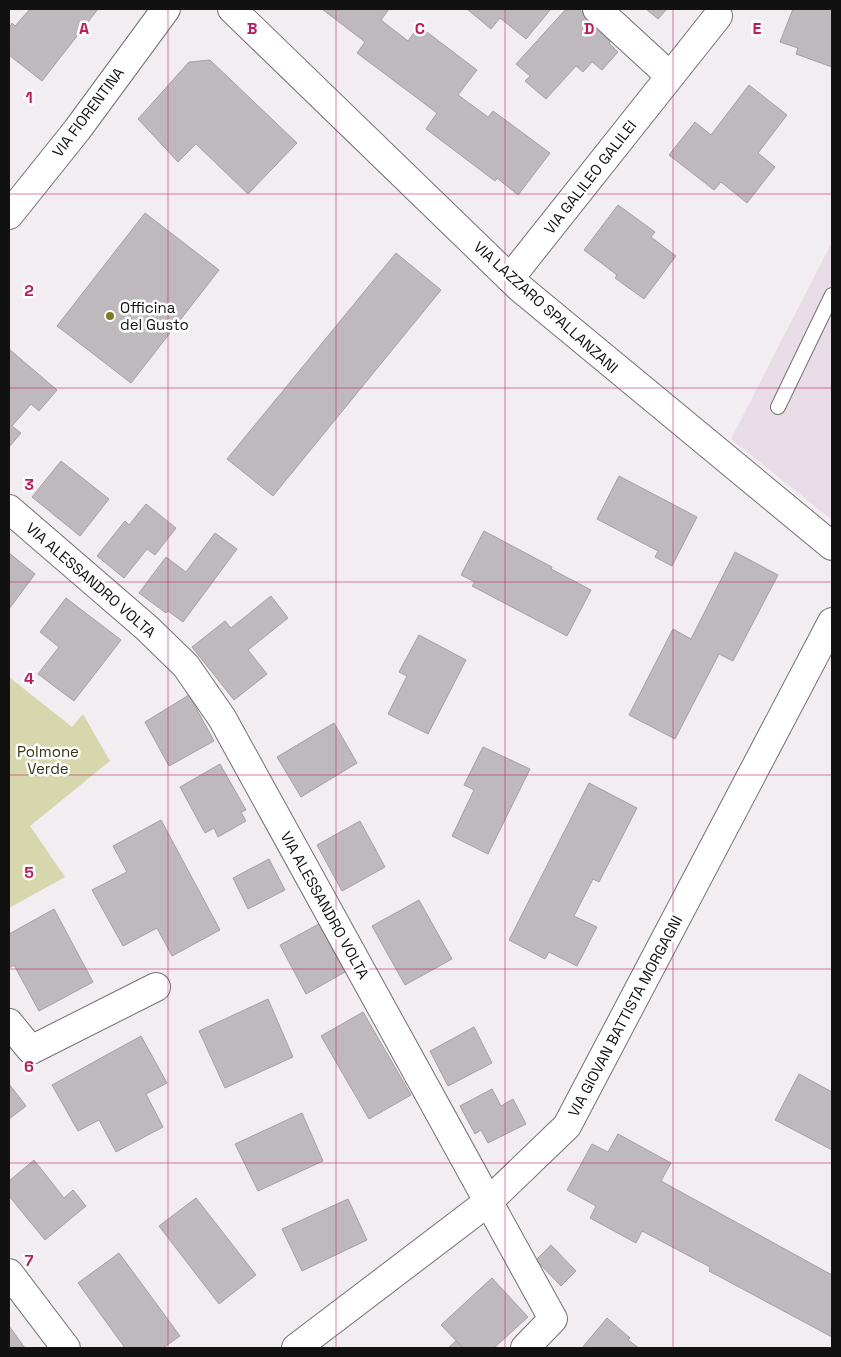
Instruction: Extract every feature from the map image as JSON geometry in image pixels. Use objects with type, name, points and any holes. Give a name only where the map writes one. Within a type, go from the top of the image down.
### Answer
[{"type":"street","name":"VIA FIORENTINA","points":[[9,215],[77,130],[166,9]]},
{"type":"street","name":"VIA LAZZARO SPALLANZANI","points":[[232,9],[510,278],[664,409],[832,546]]},
{"type":"street","points":[[597,9],[670,76]]},
{"type":"street","name":"VIA GALILEO GALILEI","points":[[510,278],[718,16]]},
{"type":"street","name":"VIA ALESSANDRO VOLTA","points":[[9,509],[147,628],[191,673],[226,727],[553,1319],[525,1348]]},
{"type":"street","name":"VIA GIOVAN BATTISTA MORGAGNI","points":[[296,1348],[488,1202],[568,1126],[832,622]]},
{"type":"street","points":[[9,1023],[31,1050],[156,987]]},
{"type":"street","points":[[9,1273],[66,1348]]},
{"type":"lane","points":[[778,407],[832,295]]},
{"type":"shaded area","points":[[832,242],[832,520],[731,439]]},
{"type":"green space","name":"Polmone Verde","points":[[9,677],[72,727],[83,714],[110,761],[30,826],[65,877],[9,908]]},
{"type":"building","points":[[30,9],[98,9],[42,81],[9,55],[9,28],[12,23],[15,26]]},
{"type":"building","points":[[322,9],[389,9],[381,20],[408,41],[419,26],[477,70],[458,95],[488,117],[493,111],[550,153],[518,195],[497,178],[495,181],[426,129],[437,113],[357,53],[365,42]]},
{"type":"building","points":[[467,9],[551,9],[526,39],[500,18],[491,29]]},
{"type":"building","points":[[566,9],[579,9],[613,39],[609,43],[618,52],[602,70],[592,62],[583,72],[576,66],[546,99],[525,81],[530,76],[516,64]]},
{"type":"building","points":[[646,9],[667,9],[658,19]]},
{"type":"building","points":[[793,9],[832,9],[832,67],[796,54],[798,48],[780,42]]},
{"type":"building","points":[[210,60],[297,143],[248,194],[196,144],[178,162],[138,119],[189,62]]},
{"type":"building","points":[[749,85],[787,115],[758,153],[775,167],[747,203],[721,182],[714,190],[669,155],[695,122],[711,135]]},
{"type":"building","points":[[618,205],[655,232],[651,237],[676,256],[644,299],[615,278],[617,275],[584,250]]},
{"type":"building","points":[[145,213],[219,270],[131,383],[57,326]]},
{"type":"building","points":[[396,253],[441,290],[273,496],[227,459]]},
{"type":"building","points":[[9,349],[57,390],[39,411],[31,404],[12,426],[21,433],[9,447]]},
{"type":"building","points":[[61,461],[109,499],[80,536],[32,497]]},
{"type":"building","points":[[619,476],[697,517],[672,566],[655,557],[658,551],[597,519]]},
{"type":"building","points":[[146,504],[176,528],[155,555],[147,549],[124,578],[97,556],[125,521],[129,525]]},
{"type":"building","points":[[484,531],[591,590],[567,636],[472,586],[475,582],[461,575]]},
{"type":"building","points":[[215,533],[237,549],[183,622],[168,611],[166,613],[139,593],[166,557],[186,572]]},
{"type":"building","points":[[735,552],[778,575],[733,661],[719,654],[675,739],[629,715],[673,629],[691,639]]},
{"type":"building","points":[[9,553],[35,574],[9,609]]},
{"type":"building","points":[[271,596],[288,618],[248,650],[267,674],[234,700],[192,647],[225,621],[231,628]]},
{"type":"building","points":[[66,598],[121,640],[74,701],[38,674],[59,647],[40,632]]},
{"type":"building","points":[[419,635],[466,660],[428,734],[388,714],[407,676],[399,672]]},
{"type":"building","points":[[189,695],[214,741],[169,766],[145,722]]},
{"type":"building","points":[[334,723],[357,763],[301,797],[277,757]]},
{"type":"building","points":[[483,747],[530,769],[488,854],[452,836],[474,790],[464,785]]},
{"type":"building","points":[[220,764],[246,810],[241,812],[246,821],[218,837],[214,828],[205,833],[180,787]]},
{"type":"building","points":[[589,783],[637,808],[599,882],[593,879],[574,916],[597,927],[577,966],[549,952],[545,959],[509,940]]},
{"type":"building","points":[[161,820],[220,930],[172,956],[157,928],[123,946],[92,890],[127,872],[113,846]]},
{"type":"building","points":[[360,821],[385,867],[342,891],[317,845]]},
{"type":"building","points":[[269,859],[285,890],[248,909],[233,878]]},
{"type":"building","points":[[419,900],[452,959],[405,985],[372,926]]},
{"type":"building","points":[[54,909],[93,982],[39,1011],[14,965],[9,968],[9,934]]},
{"type":"building","points":[[319,924],[345,972],[306,994],[280,945]]},
{"type":"building","points":[[268,999],[293,1057],[225,1088],[199,1031]]},
{"type":"building","points":[[363,1012],[411,1095],[369,1119],[321,1036]]},
{"type":"building","points":[[474,1027],[492,1063],[448,1086],[430,1051]]},
{"type":"building","points":[[141,1036],[167,1083],[146,1094],[163,1127],[116,1152],[99,1120],[78,1131],[52,1085]]},
{"type":"building","points":[[799,1074],[832,1092],[832,1150],[775,1120]]},
{"type":"building","points":[[9,1084],[26,1106],[9,1119]]},
{"type":"building","points":[[492,1089],[501,1106],[513,1099],[526,1124],[488,1143],[481,1130],[475,1134],[460,1106]]},
{"type":"building","points":[[302,1113],[323,1161],[258,1191],[235,1144]]},
{"type":"building","points":[[618,1134],[671,1163],[661,1181],[832,1275],[832,1337],[709,1271],[710,1267],[642,1231],[636,1243],[590,1218],[596,1206],[567,1190],[592,1144],[608,1152]]},
{"type":"building","points":[[34,1160],[64,1198],[73,1190],[86,1206],[45,1240],[9,1196],[9,1181]]},
{"type":"building","points":[[196,1198],[256,1275],[219,1304],[159,1226]]},
{"type":"building","points":[[348,1199],[367,1240],[302,1271],[282,1229]]},
{"type":"building","points":[[551,1245],[576,1271],[561,1286],[536,1260]]},
{"type":"building","points":[[119,1253],[180,1336],[163,1348],[125,1348],[78,1283]]},
{"type":"building","points":[[492,1278],[528,1317],[494,1348],[463,1348],[441,1325]]},
{"type":"building","points":[[607,1318],[630,1338],[628,1340],[639,1348],[582,1348]]},
{"type":"building","points":[[9,1326],[25,1348],[9,1348]]},
{"type":"building","points":[[456,1341],[463,1348],[448,1348]]},
{"type":"place","name":"Officina del Gusto","points":[[110,316]]}]
